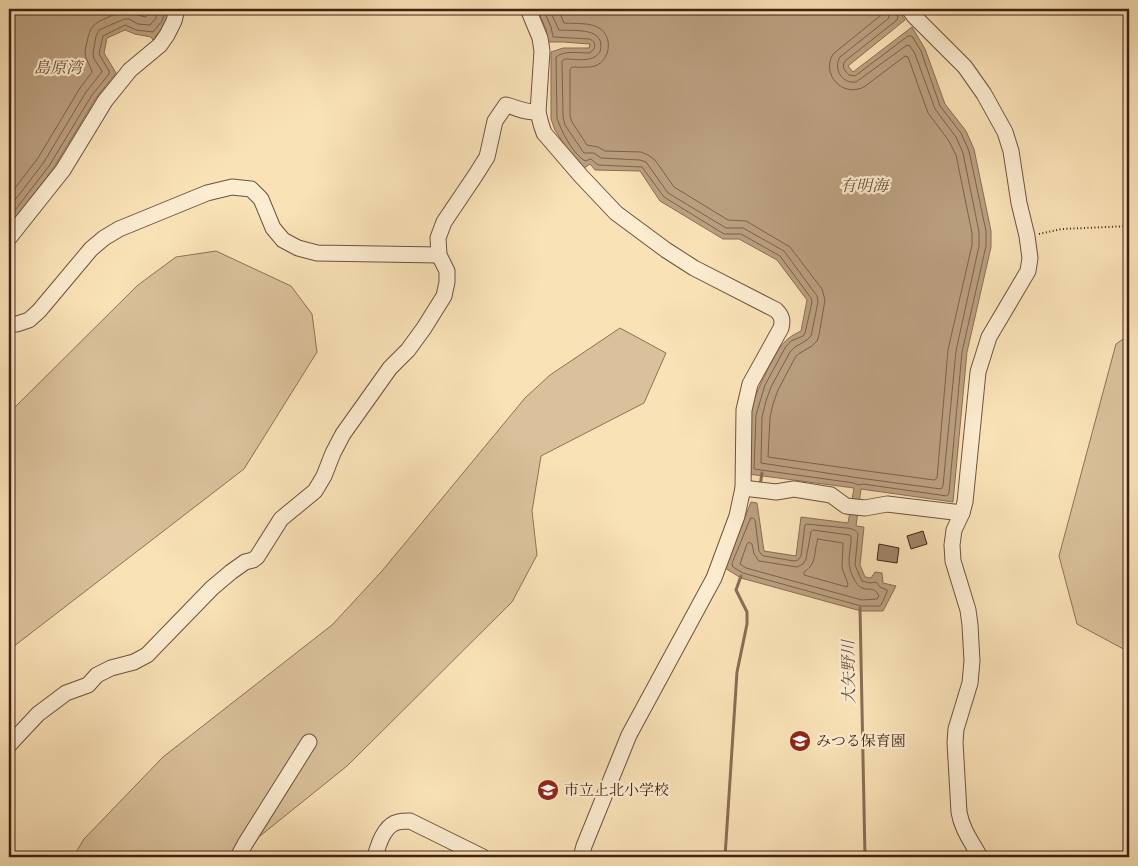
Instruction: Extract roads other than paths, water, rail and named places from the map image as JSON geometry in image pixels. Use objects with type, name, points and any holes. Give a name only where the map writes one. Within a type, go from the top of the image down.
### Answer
[{"type":"street","points":[[9,238],[63,170],[105,101],[130,70],[160,45],[174,21],[177,9]]},
{"type":"street","points":[[528,9],[540,38],[542,51],[538,112],[544,133],[616,213],[694,268],[776,310],[782,317],[783,322],[750,384],[744,410],[743,488],[737,516],[714,578],[629,735],[581,857]]},
{"type":"street","points":[[909,9],[965,67],[984,94],[1005,132],[1011,151],[1018,203],[1027,236],[1030,258],[1028,271],[989,337],[978,372],[965,502],[954,530],[952,545],[953,561],[968,610],[972,661],[970,683],[956,729],[959,812],[960,821],[980,857]]},
{"type":"street","points":[[9,745],[38,714],[66,693],[88,685],[97,675],[111,668],[134,662],[147,655],[212,588],[245,562],[257,557],[281,519],[315,491],[343,434],[390,368],[408,350],[444,296],[448,282],[448,271],[439,255],[438,238],[444,222],[487,157],[495,120],[504,106],[508,105],[530,113],[538,112]]},
{"type":"street","points":[[9,324],[17,324],[29,320],[39,311],[91,249],[104,238],[120,229],[207,193],[232,187],[251,189],[260,199],[273,228],[283,240],[298,248],[317,253],[439,255]]},
{"type":"street","points":[[743,488],[776,492],[794,489],[831,495],[846,506],[854,507],[865,508],[887,504],[962,513]]},
{"type":"street","points":[[238,857],[309,742]]},
{"type":"street","points":[[375,857],[383,835],[392,824],[399,821],[410,821],[483,857]]},
{"type":"water","name":"島原湾","points":[[9,9],[171,9],[166,23],[153,40],[151,37],[125,30],[107,38],[104,53],[116,73],[96,98],[53,169],[9,226]]},
{"type":"water","name":"有明海","points":[[537,9],[898,9],[905,20],[848,66],[853,72],[912,27],[925,49],[945,104],[966,131],[974,149],[991,231],[991,247],[967,352],[953,502],[861,489],[856,526],[864,527],[860,565],[865,577],[871,578],[875,572],[882,573],[883,583],[896,586],[883,611],[861,611],[741,578],[725,568],[751,502],[757,503],[764,551],[796,556],[801,517],[848,523],[854,488],[748,474],[750,422],[756,395],[779,349],[785,341],[801,331],[807,300],[777,260],[739,239],[723,239],[660,201],[640,171],[595,170],[590,164],[583,169],[571,155],[555,130],[551,119],[551,52],[563,48],[589,48],[590,44],[548,42],[546,29]]},
{"type":"waterway","points":[[760,486],[762,473]]},
{"type":"waterway","points":[[725,857],[737,672],[747,624],[747,612],[736,590],[741,576]]},
{"type":"waterway","name":"大矢野川","points":[[860,608],[865,857]]},
{"type":"place","name":"みつる保育園","points":[[800,741]]},
{"type":"place","name":"市立上北小学校","points":[[548,790]]}]
